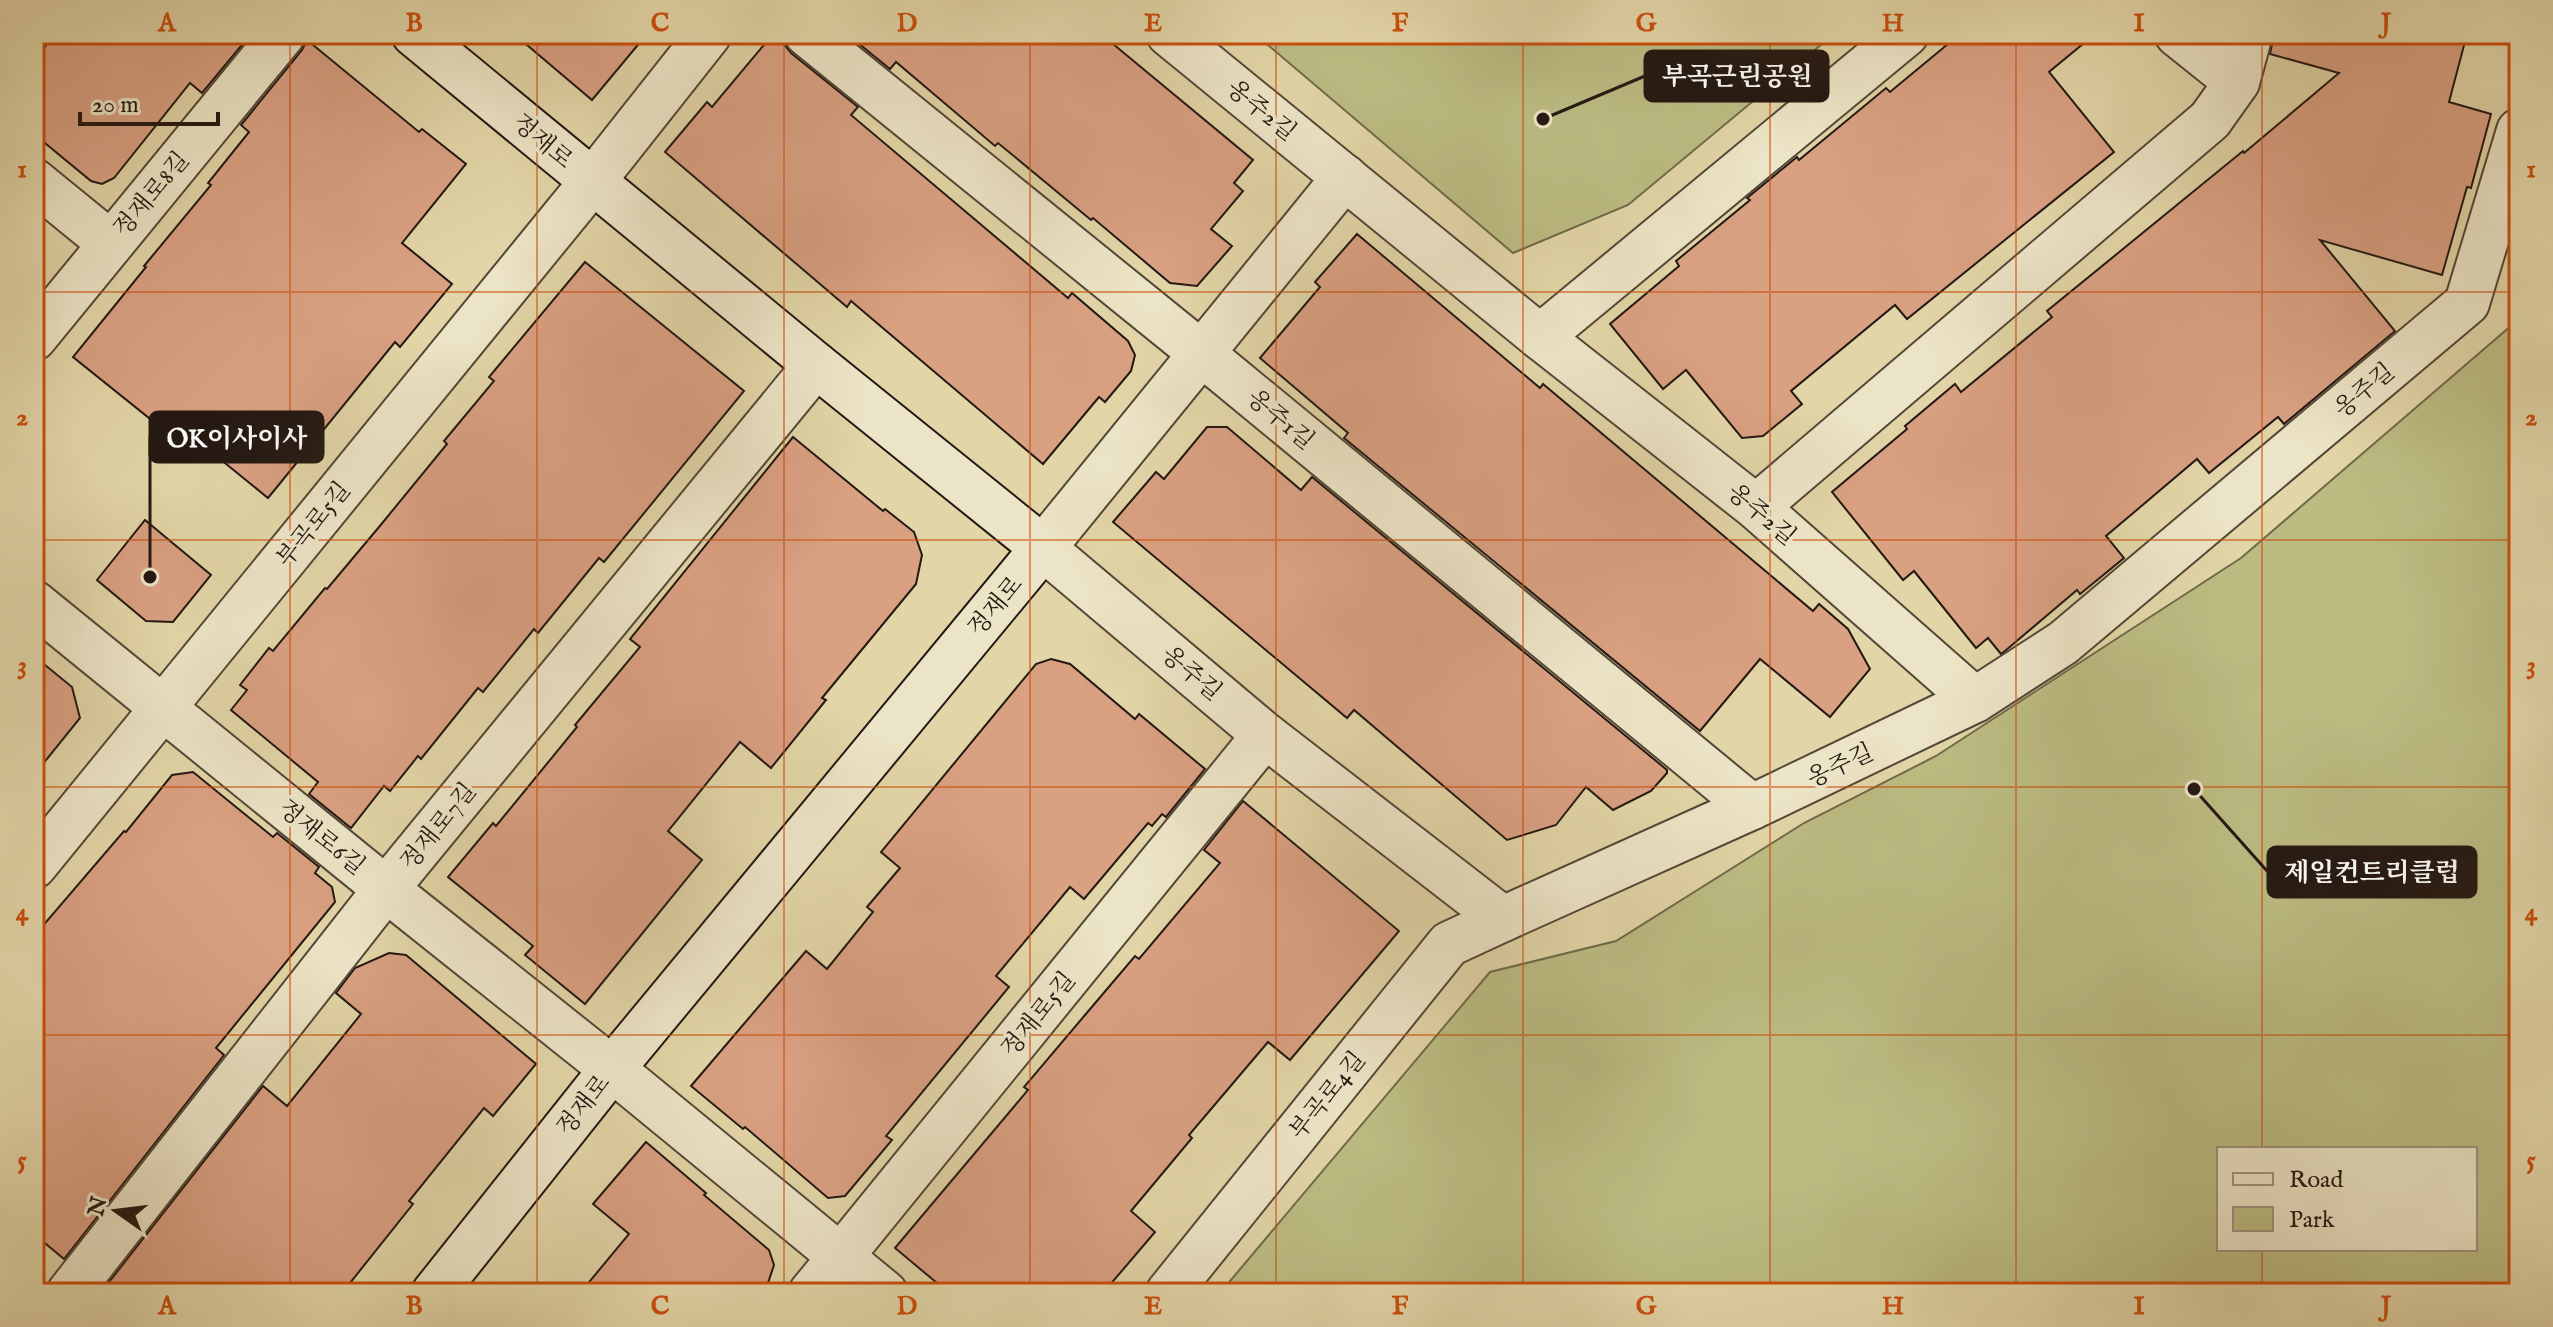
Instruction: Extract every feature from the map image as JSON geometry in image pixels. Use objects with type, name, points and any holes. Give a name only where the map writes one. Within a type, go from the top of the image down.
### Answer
[{"type":"street","name":"정재로8길","points":[[34,338],[283,34]]},
{"type":"street","name":"정재로","points":[[414,34],[1043,548],[612,1069],[434,1293]]},
{"type":"street","points":[[592,182],[709,34]]},
{"type":"street","name":"옹주1길","points":[[807,34],[1201,353],[1752,807]]},
{"type":"street","name":"옹주2길","points":[[1169,34],[1540,337],[1756,507],[1975,700]]},
{"type":"street","points":[[1540,337],[1906,34]]},
{"type":"street","points":[[2177,34],[2237,82]]},
{"type":"street","points":[[1756,507],[2210,120],[2237,82],[2250,34]]},
{"type":"street","name":"옹주길","points":[[1043,548],[1265,735],[1503,919],[1752,807],[1975,700],[2063,643],[2467,303],[2519,131]]},
{"type":"street","points":[[1043,548],[1345,177]]},
{"type":"street","name":"정재로8길","points":[[34,181],[110,243]]},
{"type":"street","name":"부곡로5길","points":[[34,866],[592,182]]},
{"type":"street","name":"정재로7길","points":[[69,1293],[386,889],[816,365]]},
{"type":"street","name":"정재로6길","points":[[34,603],[885,1293]]},
{"type":"street","name":"정재로5길","points":[[811,1293],[1265,735]]},
{"type":"street","name":"부곡로4길","points":[[1168,1293],[1449,944],[1503,919]]},
{"type":"green space","points":[[1255,34],[1834,34],[1628,205],[1513,253]]},
{"type":"green space","points":[[2519,319],[2519,1293],[1220,1293],[1490,972],[1616,941],[1804,823],[1936,756],[2241,558]]},
{"type":"building","points":[[55,34],[251,34],[202,93],[190,83],[114,178],[102,184],[91,181],[34,134],[34,60]]},
{"type":"building","points":[[514,34],[647,34],[592,100]]},
{"type":"building","points":[[773,34],[783,34],[784,44],[791,53],[858,107],[851,115],[1068,298],[1072,293],[1128,341],[1135,355],[1131,371],[1105,402],[1099,397],[1043,464],[851,301],[847,307],[665,152],[707,102],[712,107]]},
{"type":"building","points":[[847,34],[1101,34],[1253,160],[1234,183],[1243,191],[1211,229],[1232,246],[1197,286],[1170,283],[998,143],[995,146],[896,62],[890,69]]},
{"type":"building","points":[[1960,34],[2095,34],[2049,72],[2114,152],[1907,319],[1895,305],[1791,391],[1802,404],[1763,436],[1742,438],[1686,370],[1663,389],[1610,324],[1679,266],[1676,261],[1750,200],[1747,198],[1797,157],[1799,160],[1886,88],[1890,92]]},
{"type":"building","points":[[2274,34],[2467,34],[2449,102],[2491,114],[2471,188],[2467,187],[2442,275],[2320,240],[2395,331],[2284,424],[2278,417],[2209,473],[2197,459],[2106,536],[2124,558],[2080,594],[2077,590],[2005,651],[2001,654],[1988,638],[1976,648],[1914,571],[1903,580],[1832,492],[1955,384],[1961,392],[2052,317],[2047,311],[2339,73],[2270,54]]},
{"type":"building","points":[[307,40],[419,132],[422,129],[466,164],[402,243],[452,284],[400,347],[395,342],[268,498],[167,416],[159,426],[73,357],[211,185],[208,183],[249,132],[241,125]]},
{"type":"building","points":[[1357,234],[1540,388],[1543,384],[1813,611],[1819,604],[1848,629],[1870,669],[1830,717],[1760,659],[1700,731],[1344,438],[1348,433],[1260,358],[1320,287],[1315,282]]},
{"type":"building","points":[[585,262],[744,391],[604,562],[599,558],[538,633],[534,629],[483,692],[478,688],[421,759],[418,756],[390,791],[384,786],[351,828],[309,794],[318,782],[231,710],[247,690],[240,685],[269,648],[273,651],[327,589],[447,444],[444,441],[494,381],[489,377]]},
{"type":"building","points":[[1207,427],[1227,427],[1301,490],[1312,477],[1667,773],[1651,791],[1613,810],[1586,787],[1556,825],[1507,840],[1354,710],[1347,718],[1113,522],[1156,472],[1164,479]]},
{"type":"building","points":[[793,437],[883,511],[885,509],[914,532],[922,555],[916,584],[822,698],[826,700],[771,768],[740,742],[668,831],[702,860],[585,1004],[525,955],[533,946],[448,877],[493,823],[496,826],[640,647],[630,639]]},
{"type":"building","points":[[145,520],[211,575],[173,622],[146,621],[97,580]]},
{"type":"building","points":[[34,656],[72,687],[80,718],[34,775]]},
{"type":"building","points":[[1051,659],[1070,664],[1135,719],[1139,714],[1205,769],[1166,817],[1162,814],[1152,826],[1148,823],[1084,899],[1070,887],[996,976],[1009,987],[886,1136],[892,1140],[845,1196],[828,1198],[745,1127],[743,1129],[691,1086],[806,951],[827,969],[873,912],[867,907],[900,868],[881,852],[1036,664]]},
{"type":"building","points":[[193,772],[273,837],[277,833],[319,867],[315,873],[332,887],[335,902],[216,1048],[224,1055],[64,1259],[34,1234],[34,936],[172,775]]},
{"type":"building","points":[[1243,801],[1399,931],[1290,1060],[1268,1042],[1189,1135],[1192,1138],[1131,1211],[1155,1232],[1103,1293],[949,1293],[895,1248],[1028,1090],[1024,1087],[1135,956],[1139,959],[1220,863],[1204,850]]},
{"type":"building","points":[[389,953],[406,955],[536,1064],[493,1116],[484,1108],[409,1201],[413,1204],[342,1293],[102,1291],[263,1086],[287,1106],[361,1014],[336,993],[355,968]]},
{"type":"building","points":[[646,1142],[769,1250],[774,1265],[768,1283],[760,1293],[580,1293],[629,1234],[593,1204]]},
{"type":"place","name":"부곡근린공원","points":[[1543,119]]},
{"type":"place","name":"OK이사이사","points":[[150,577]]},
{"type":"place","name":"제일컨트리클럽","points":[[2194,789]]}]
